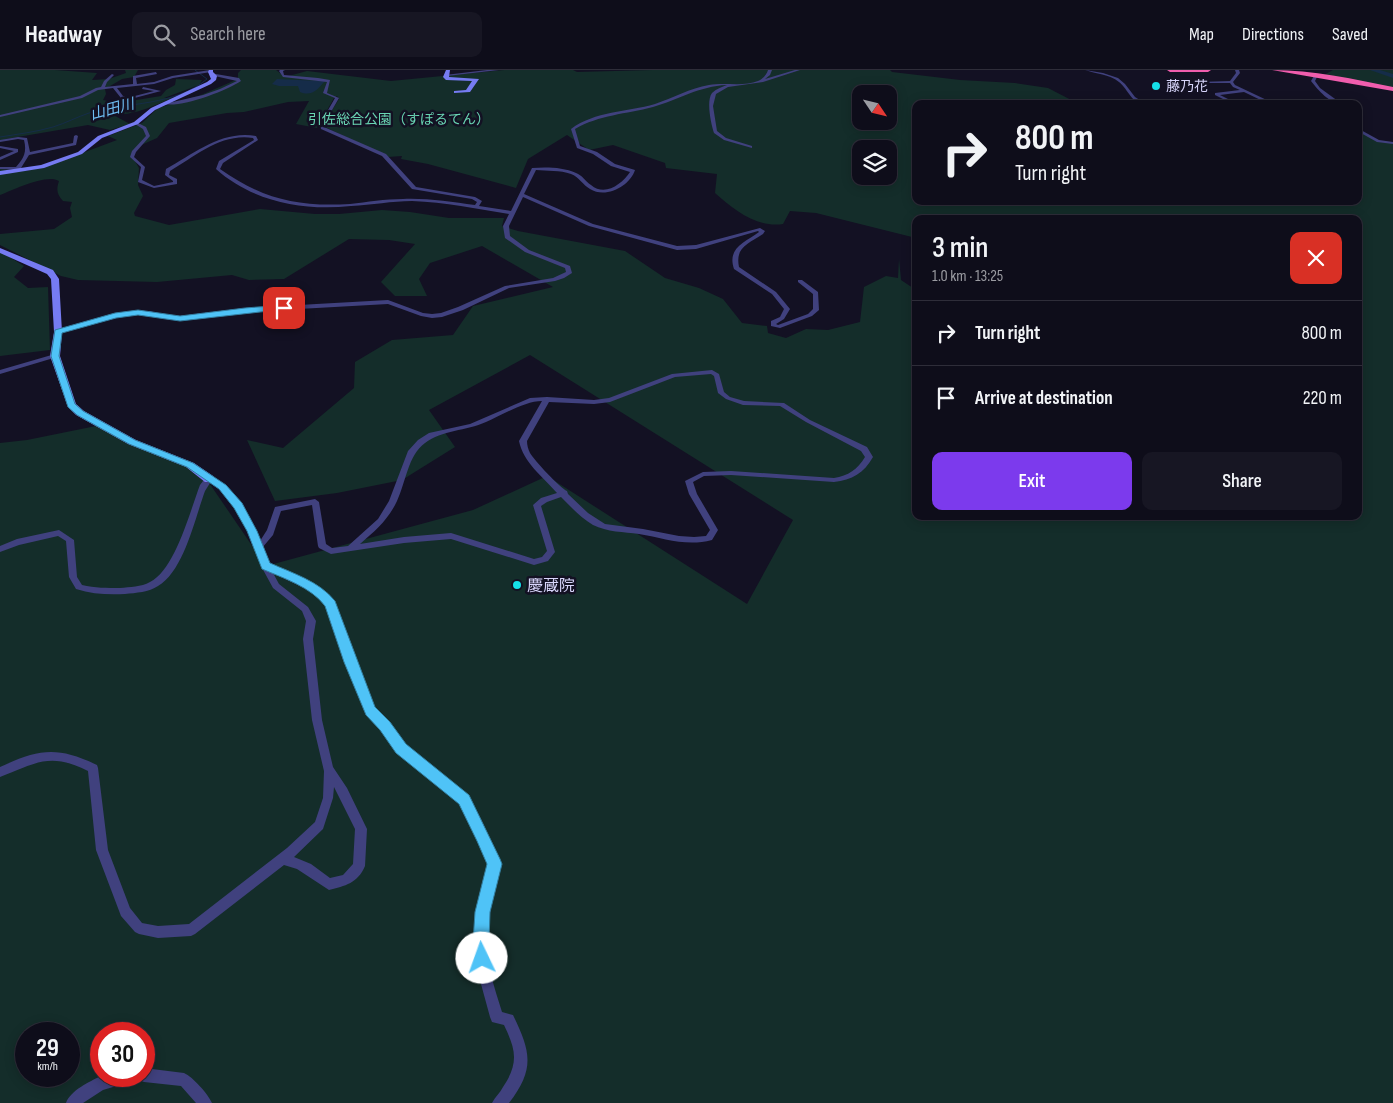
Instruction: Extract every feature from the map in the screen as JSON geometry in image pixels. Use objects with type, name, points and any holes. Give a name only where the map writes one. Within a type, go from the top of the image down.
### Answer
[{"type":"highway","points":[[1170,70],[1208,70]]},
{"type":"highway","points":[[1275,70],[1348,80],[1393,89]]},
{"type":"street","points":[[282,70],[283,76],[320,79],[329,82],[326,93],[337,98],[322,124],[322,128],[384,155],[414,188],[473,198],[480,201],[476,208]]},
{"type":"street","points":[[456,92],[468,91],[476,79],[450,79],[446,78],[447,72],[497,70]]},
{"type":"street","points":[[760,81],[769,74],[770,70]]},
{"type":"street","points":[[751,147],[725,139],[715,132],[712,97],[724,88],[760,81],[798,70]]},
{"type":"street","points":[[1087,70],[1118,80],[1124,84],[1135,100]]},
{"type":"street","points":[[1231,82],[1238,73],[1237,70]]},
{"type":"street","points":[[135,85],[134,77],[156,72],[156,82]]},
{"type":"street","points":[[0,173],[27,170],[55,163],[80,153],[100,137],[136,123],[146,113],[209,83],[214,79],[210,72]]},
{"type":"street","points":[[0,116],[81,98],[92,90],[156,82],[197,73],[210,72],[238,79],[239,81],[221,92],[188,101],[166,104]]},
{"type":"street","points":[[103,88],[105,82],[112,75]]},
{"type":"street","points":[[1316,75],[1313,81],[1319,89],[1334,100]]},
{"type":"street","points":[[114,87],[127,100],[159,91],[141,88],[156,82]]},
{"type":"street","points":[[1168,83],[1231,82],[1264,100]]},
{"type":"street","points":[[58,332],[115,316],[138,312],[180,318],[245,310],[388,302],[403,306],[418,314],[434,316],[454,310],[506,287],[525,282],[561,278],[569,273],[568,267],[538,256],[510,241],[507,237],[506,226],[523,195],[534,169],[574,173],[584,179],[591,188],[596,190],[613,190],[622,185],[633,171],[613,165],[595,153],[578,147],[574,129],[606,116],[652,106],[705,87],[723,84],[738,85]]},
{"type":"street","points":[[1227,100],[1216,94],[1245,91]]},
{"type":"street","points":[[136,123],[145,128],[148,136],[132,156],[143,167],[140,180],[154,187],[175,183],[175,180],[167,174],[168,170],[183,161],[220,141],[233,136],[244,135],[255,137],[256,140],[221,162],[218,169],[265,197],[277,201],[322,206],[390,200],[413,200],[512,213]]},
{"type":"street","points":[[1362,132],[1378,141],[1393,143]]},
{"type":"street","points":[[0,159],[16,152],[29,152],[75,144],[76,136]]},
{"type":"street","points":[[0,141],[18,138],[26,139],[29,152],[18,168]]},
{"type":"street","points":[[0,147],[16,150],[16,152]]},
{"type":"street","points":[[0,168],[27,170]]},
{"type":"street","points":[[523,195],[591,225],[677,248],[696,247],[758,229],[762,231],[761,234],[737,250],[734,262],[736,268],[774,293],[787,309],[782,318],[773,322],[773,325],[778,327],[810,315],[816,310],[816,292],[800,281]]},
{"type":"street","points":[[0,250],[50,272],[55,279],[58,332],[55,356],[71,405],[80,413],[132,442],[190,465],[222,487],[238,506],[252,531],[276,586],[304,609],[311,621],[308,640],[317,720],[329,771],[328,798],[319,825],[282,859],[191,930],[158,932],[139,928],[125,912],[102,850],[93,768],[79,760],[56,755],[33,757],[0,772]]},
{"type":"street","points":[[0,372],[55,356]]},
{"type":"street","points":[[349,549],[381,521],[393,501],[412,451],[421,442],[432,435],[472,426],[530,400],[547,399],[594,402],[610,400],[674,375],[712,372],[717,375],[721,393],[728,398],[752,405],[782,404],[808,420],[864,449],[869,457],[859,471],[845,479],[834,480],[731,473],[703,474],[689,481],[693,494],[714,530],[709,538],[695,542],[675,540],[636,530],[602,526],[583,513],[530,459],[525,451],[523,441],[547,399]]},
{"type":"street","points":[[0,549],[17,542],[59,533],[70,540],[73,577],[79,587],[92,591],[137,591],[162,579],[173,567],[204,485],[209,479]]},
{"type":"street","points":[[258,547],[264,542],[271,531],[278,509],[315,502],[322,546],[331,551],[404,540],[451,536],[534,562],[545,559],[551,552],[537,505],[544,500],[564,493]]},
{"type":"street","points":[[266,566],[304,583],[325,597],[331,604],[350,662],[370,711],[385,726],[401,748],[464,800],[477,823],[495,864],[483,912],[481,942],[484,974],[497,1017],[508,1020],[519,1042],[522,1058],[520,1072],[499,1103]]},
{"type":"street","points":[[282,859],[293,861],[309,869],[329,884],[346,880],[358,866],[361,829],[343,792],[329,771]]},
{"type":"street","points":[[155,1076],[184,1080],[205,1103]]},
{"type":"street","points":[[73,1103],[86,1091],[94,1087]]},
{"type":"green space","points":[[0,70],[55,70],[97,73],[92,80],[109,79],[126,73],[125,70],[138,70],[134,77],[122,79],[105,89],[106,94],[103,100],[118,103],[161,96],[166,90],[175,85],[176,79],[202,80],[199,85],[164,98],[172,98],[133,113],[118,114],[112,112],[112,110],[106,111],[130,124],[110,130],[88,125],[6,139],[0,142]]},
{"type":"green space","name":"引佐総合公園（すぽるてん）","points":[[241,70],[276,70],[285,77],[307,71],[391,81],[504,70],[573,70],[577,72],[652,70],[890,70],[892,72],[960,80],[1015,83],[1048,88],[1071,100],[912,100],[912,205],[1362,205],[1362,133],[1380,142],[1393,143],[1393,1103],[0,1103],[0,443],[27,440],[101,425],[203,474],[266,566],[473,510],[547,476],[747,604],[793,520],[530,355],[429,410],[455,447],[402,480],[337,493],[275,501],[247,440],[283,448],[354,388],[355,362],[392,340],[453,335],[473,306],[553,287],[482,246],[430,263],[419,279],[427,296],[395,296],[381,282],[415,244],[389,240],[349,239],[284,279],[249,280],[232,275],[157,282],[78,280],[61,276],[0,245],[0,234],[54,229],[72,217],[70,208],[72,202],[63,201],[58,194],[59,181],[54,179],[30,183],[0,195],[0,169],[27,171],[53,164],[117,140],[108,136],[142,123],[158,108],[201,95],[238,79],[238,73]]},
{"type":"green space","points":[[1333,70],[1393,70],[1393,88],[1324,75]]},
{"type":"green space","points":[[0,251],[24,266],[14,277],[28,288],[48,287],[50,350],[0,356]]},
{"type":"water","points":[[277,79],[325,81],[308,94],[300,92],[298,86],[272,84]]},
{"type":"waterway","name":"山田川","points":[[0,137],[47,129],[104,109],[151,102],[181,94],[207,79],[195,70]]},
{"type":"waterway","points":[[1373,70],[1393,76]]},
{"type":"place","name":"藤乃花","points":[[1156,86]]},
{"type":"place","name":"慶蔵院","points":[[517,585]]},
{"type":"route","points":[[284,308],[245,310],[180,318],[164,317],[150,313],[128,313],[58,332],[55,356],[71,405],[80,413],[132,442],[190,465],[222,487],[238,506],[252,531],[266,566],[282,575],[304,583],[325,597],[331,604],[350,662],[370,711],[385,726],[401,748],[464,800],[477,823],[495,864],[483,912],[482,958]]}]
